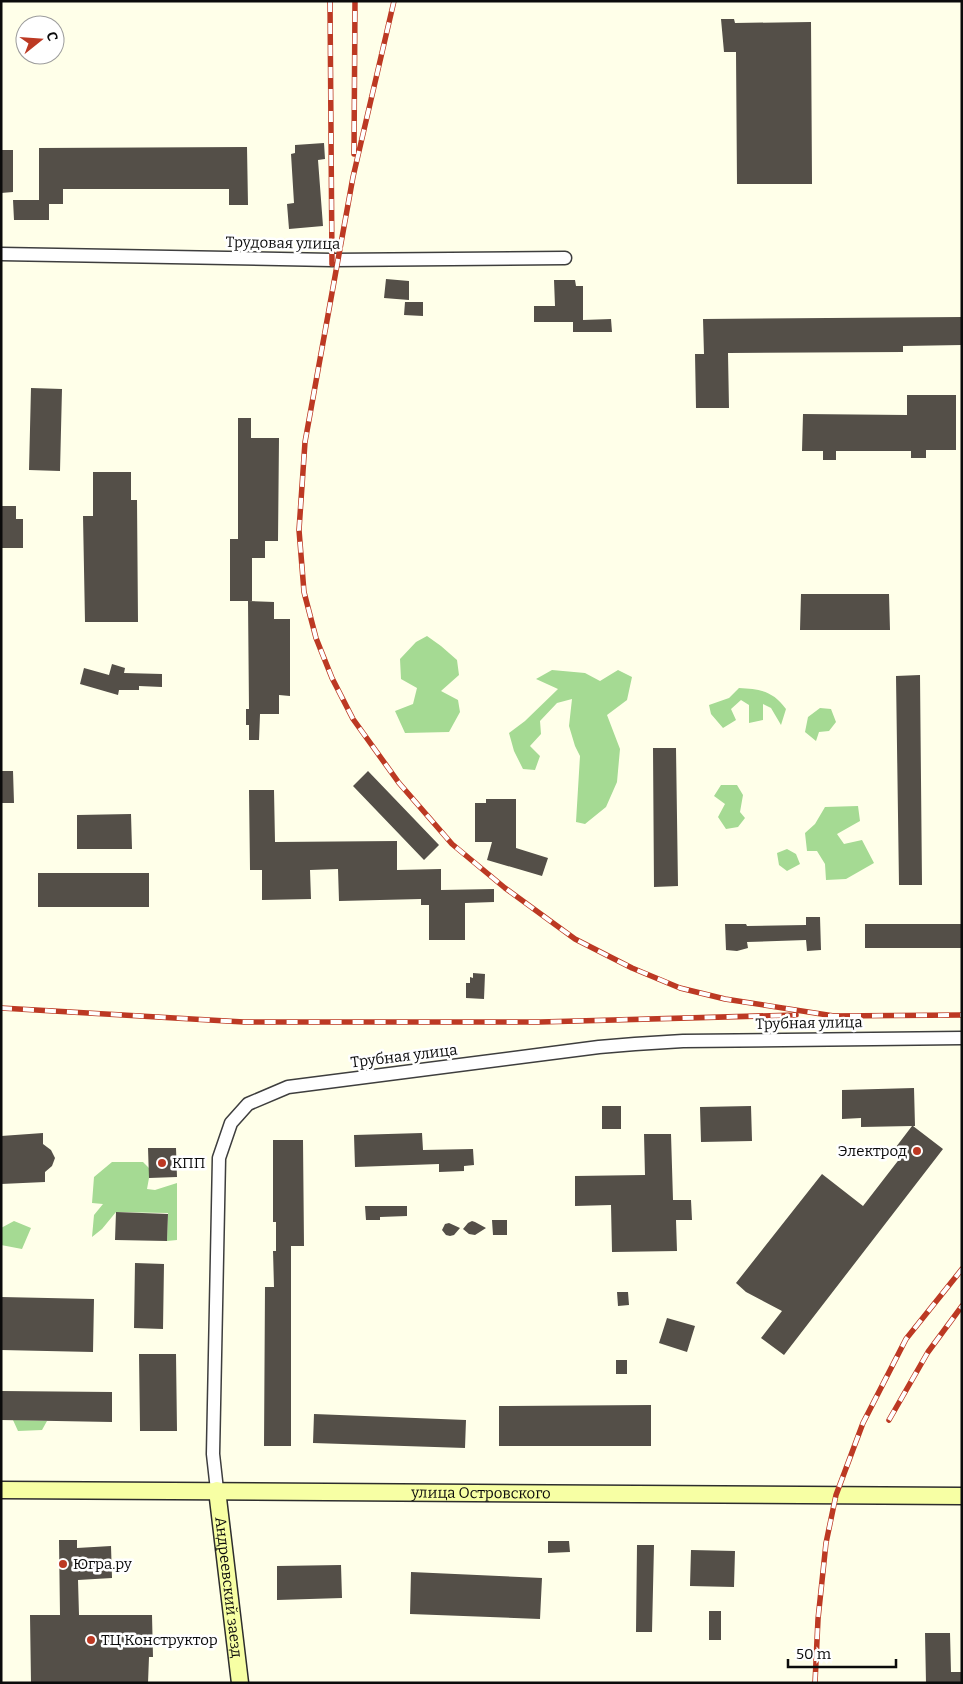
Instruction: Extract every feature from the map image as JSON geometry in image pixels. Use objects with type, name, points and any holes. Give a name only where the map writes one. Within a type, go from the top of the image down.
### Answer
[{"type":"main road","name":"улица Островского","points":[[1,1490],[962,1496]]},
{"type":"main road","name":"Андреевский заезд","points":[[217,1490],[240,1683]]},
{"type":"street","name":"Трудовая улица","points":[[1,254],[332,260],[565,258]]},
{"type":"street","name":"Трубная улица","points":[[217,1490],[213,1454],[219,1158],[231,1123],[248,1104],[288,1087],[617,1046],[683,1041],[962,1038]]},
{"type":"green space","points":[[427,636],[457,660],[459,675],[441,691],[458,700],[460,712],[449,732],[405,733],[395,711],[413,704],[417,688],[401,679],[400,659],[416,642]]},
{"type":"green space","points":[[552,670],[585,673],[600,681],[618,670],[632,677],[627,700],[607,715],[620,749],[617,782],[606,807],[585,824],[576,822],[580,756],[569,726],[572,699],[557,703],[540,721],[541,734],[530,746],[540,756],[535,770],[523,769],[514,751],[509,733],[525,721],[558,689],[536,679]]},
{"type":"green space","points":[[739,688],[760,690],[776,698],[786,709],[781,725],[771,708],[763,704],[763,720],[749,723],[749,705],[741,700],[731,709],[736,720],[723,728],[711,714],[709,705],[729,698]]},
{"type":"green space","points":[[820,708],[831,709],[836,722],[829,731],[819,732],[816,741],[805,732],[808,717]]},
{"type":"green space","points":[[721,785],[737,785],[743,795],[740,812],[745,818],[738,827],[726,829],[718,817],[725,804],[714,796]]},
{"type":"green space","points":[[858,806],[860,821],[837,834],[844,844],[862,840],[874,863],[846,879],[826,880],[825,864],[817,851],[807,851],[805,833],[815,824],[825,807]]},
{"type":"green space","points":[[787,849],[796,854],[800,864],[787,871],[779,865],[777,853]]},
{"type":"green space","points":[[112,1162],[143,1162],[149,1168],[147,1189],[155,1190],[177,1183],[177,1240],[167,1241],[168,1213],[116,1212],[102,1229],[92,1237],[94,1215],[103,1204],[92,1203],[94,1177]]},
{"type":"green space","points":[[14,1221],[31,1228],[22,1249],[1,1245],[1,1228]]},
{"type":"green space","points":[[13,1420],[47,1421],[42,1430],[18,1431]]},
{"type":"building","points":[[721,19],[734,19],[735,23],[811,22],[812,184],[737,184],[736,52],[724,52]]},
{"type":"building","points":[[324,143],[325,159],[318,160],[323,226],[289,229],[287,204],[294,203],[291,154],[295,153],[295,145]]},
{"type":"building","points":[[247,147],[248,205],[229,205],[229,189],[63,189],[63,204],[49,204],[49,220],[14,220],[13,200],[39,200],[39,148]]},
{"type":"building","points":[[1,150],[13,150],[13,192],[1,193]]},
{"type":"building","points":[[386,279],[409,281],[409,300],[384,298]]},
{"type":"building","points":[[554,280],[575,280],[576,286],[583,286],[583,320],[611,319],[612,332],[573,332],[573,322],[534,322],[534,306],[555,306]]},
{"type":"building","points":[[405,302],[423,302],[423,316],[404,315]]},
{"type":"building","points":[[962,317],[962,345],[903,346],[903,352],[728,353],[729,408],[696,408],[695,354],[704,354],[703,319]]},
{"type":"building","points":[[31,388],[62,389],[60,471],[29,470]]},
{"type":"building","points":[[907,395],[956,395],[956,450],[926,450],[926,458],[911,458],[911,451],[836,451],[836,460],[823,460],[823,451],[802,451],[803,414],[907,415]]},
{"type":"building","points":[[238,418],[251,418],[251,438],[279,438],[278,541],[265,541],[265,558],[252,558],[252,601],[230,601],[230,539],[238,539]]},
{"type":"building","points":[[93,472],[131,472],[131,500],[137,500],[138,622],[85,622],[83,516],[93,516]]},
{"type":"building","points":[[1,506],[16,506],[16,519],[23,519],[23,548],[1,548]]},
{"type":"building","points":[[801,594],[889,594],[890,630],[800,630]]},
{"type":"building","points":[[248,601],[274,602],[274,619],[290,619],[290,696],[279,695],[279,714],[260,714],[259,740],[249,740],[249,725],[246,725],[246,709],[249,709]]},
{"type":"building","points":[[112,664],[125,668],[124,673],[162,674],[162,687],[139,686],[139,690],[119,690],[118,695],[80,684],[84,668],[109,675]]},
{"type":"building","points":[[920,675],[922,885],[899,885],[896,676]]},
{"type":"building","points":[[653,748],[676,748],[678,886],[654,887]]},
{"type":"building","points":[[1,771],[13,771],[14,803],[1,803]]},
{"type":"building","points":[[368,771],[439,845],[424,860],[353,786]]},
{"type":"building","points":[[249,790],[274,790],[275,842],[397,841],[397,870],[441,869],[441,890],[494,889],[494,902],[465,903],[465,940],[429,940],[429,905],[421,905],[421,899],[339,901],[338,869],[310,870],[311,899],[262,900],[262,870],[250,870]]},
{"type":"building","points":[[486,799],[516,799],[516,848],[548,858],[542,876],[487,860],[492,842],[475,842],[475,803],[486,803]]},
{"type":"building","points":[[131,814],[132,849],[77,849],[77,815]]},
{"type":"building","points":[[38,873],[149,873],[149,907],[38,907]]},
{"type":"building","points":[[806,917],[820,917],[821,950],[807,951],[806,940],[747,942],[748,948],[737,951],[726,950],[725,924],[746,924],[747,926],[806,925]]},
{"type":"building","points":[[865,924],[962,924],[962,948],[865,948]]},
{"type":"building","points":[[473,973],[485,974],[484,999],[466,998],[466,983],[470,983],[470,977],[473,978]]},
{"type":"building","points":[[914,1088],[915,1126],[913,1126],[943,1149],[784,1355],[761,1338],[782,1311],[746,1292],[736,1283],[822,1174],[863,1206],[904,1153],[896,1147],[912,1126],[861,1127],[861,1118],[842,1119],[842,1090]]},
{"type":"building","points":[[602,1106],[621,1106],[621,1129],[602,1129]]},
{"type":"building","points":[[751,1106],[752,1141],[701,1142],[700,1107]]},
{"type":"building","points":[[43,1133],[43,1144],[51,1150],[55,1158],[52,1166],[45,1172],[45,1182],[1,1184],[1,1136]]},
{"type":"building","points":[[422,1133],[423,1150],[473,1149],[474,1165],[464,1166],[464,1171],[439,1172],[439,1164],[355,1167],[354,1135]]},
{"type":"building","points":[[644,1134],[671,1134],[673,1200],[691,1200],[692,1220],[676,1220],[677,1251],[612,1252],[611,1205],[575,1206],[575,1176],[645,1175]]},
{"type":"building","points":[[273,1140],[303,1140],[304,1246],[291,1246],[291,1446],[264,1446],[265,1287],[274,1287],[273,1251],[276,1251],[276,1222],[273,1222]]},
{"type":"building","name":"КПП","points":[[148,1148],[176,1148],[177,1177],[149,1178]]},
{"type":"building","points":[[365,1206],[407,1206],[407,1216],[380,1217],[380,1220],[366,1220]]},
{"type":"building","points":[[116,1212],[168,1214],[167,1241],[115,1240]]},
{"type":"building","points":[[492,1220],[507,1220],[507,1235],[493,1235]]},
{"type":"building","points":[[472,1221],[486,1228],[475,1235],[469,1234],[463,1229]]},
{"type":"building","points":[[449,1223],[460,1228],[454,1235],[450,1236],[446,1235],[442,1230],[445,1224]]},
{"type":"building","points":[[135,1263],[164,1264],[163,1329],[134,1328]]},
{"type":"building","points":[[617,1292],[628,1292],[629,1305],[618,1306]]},
{"type":"building","points":[[1,1297],[94,1299],[93,1352],[1,1350]]},
{"type":"building","points":[[667,1318],[695,1326],[687,1352],[659,1343]]},
{"type":"building","points":[[139,1354],[176,1354],[177,1431],[140,1431]]},
{"type":"building","points":[[616,1360],[627,1360],[627,1374],[616,1374]]},
{"type":"building","points":[[1,1391],[112,1392],[112,1422],[1,1420]]},
{"type":"building","points":[[651,1405],[651,1446],[499,1446],[499,1406]]},
{"type":"building","points":[[314,1414],[466,1420],[465,1448],[313,1443]]},
{"type":"building","points":[[59,1540],[77,1540],[77,1548],[111,1546],[112,1578],[78,1580],[79,1615],[152,1615],[153,1657],[149,1657],[148,1683],[31,1683],[30,1615],[60,1615]]},
{"type":"building","points":[[548,1541],[569,1541],[570,1552],[548,1553]]},
{"type":"building","points":[[637,1545],[654,1545],[652,1632],[636,1632]]},
{"type":"building","points":[[691,1550],[735,1551],[734,1587],[690,1586]]},
{"type":"building","points":[[341,1565],[342,1598],[277,1600],[277,1566]]},
{"type":"building","points":[[411,1572],[542,1578],[540,1619],[410,1614]]},
{"type":"building","points":[[709,1611],[721,1611],[721,1640],[709,1640]]},
{"type":"building","points":[[925,1633],[950,1633],[951,1672],[962,1672],[962,1683],[926,1683]]},
{"type":"railway","points":[[330,1],[332,264]]},
{"type":"railway","points":[[354,154],[355,1]]},
{"type":"railway","points":[[394,1],[353,177],[305,442],[299,530],[304,592],[316,638],[332,678],[353,719],[399,783],[452,844],[505,888],[575,939],[632,968],[680,988],[725,999],[834,1016]]},
{"type":"railway","points":[[1,1008],[244,1022],[540,1022],[796,1015]]},
{"type":"railway","points":[[828,1016],[962,1015]]},
{"type":"railway","points":[[815,1683],[818,1619],[826,1543],[836,1495],[863,1423],[906,1339],[962,1269]]},
{"type":"railway","points":[[889,1420],[928,1352],[962,1306]]},
{"type":"place","name":"Электрод","points":[[917,1151]]},
{"type":"place","name":"КПП","points":[[162,1163]]},
{"type":"place","name":"Югра.ру","points":[[63,1564]]},
{"type":"place","name":"ТЦ Конструктор","points":[[91,1640]]}]
